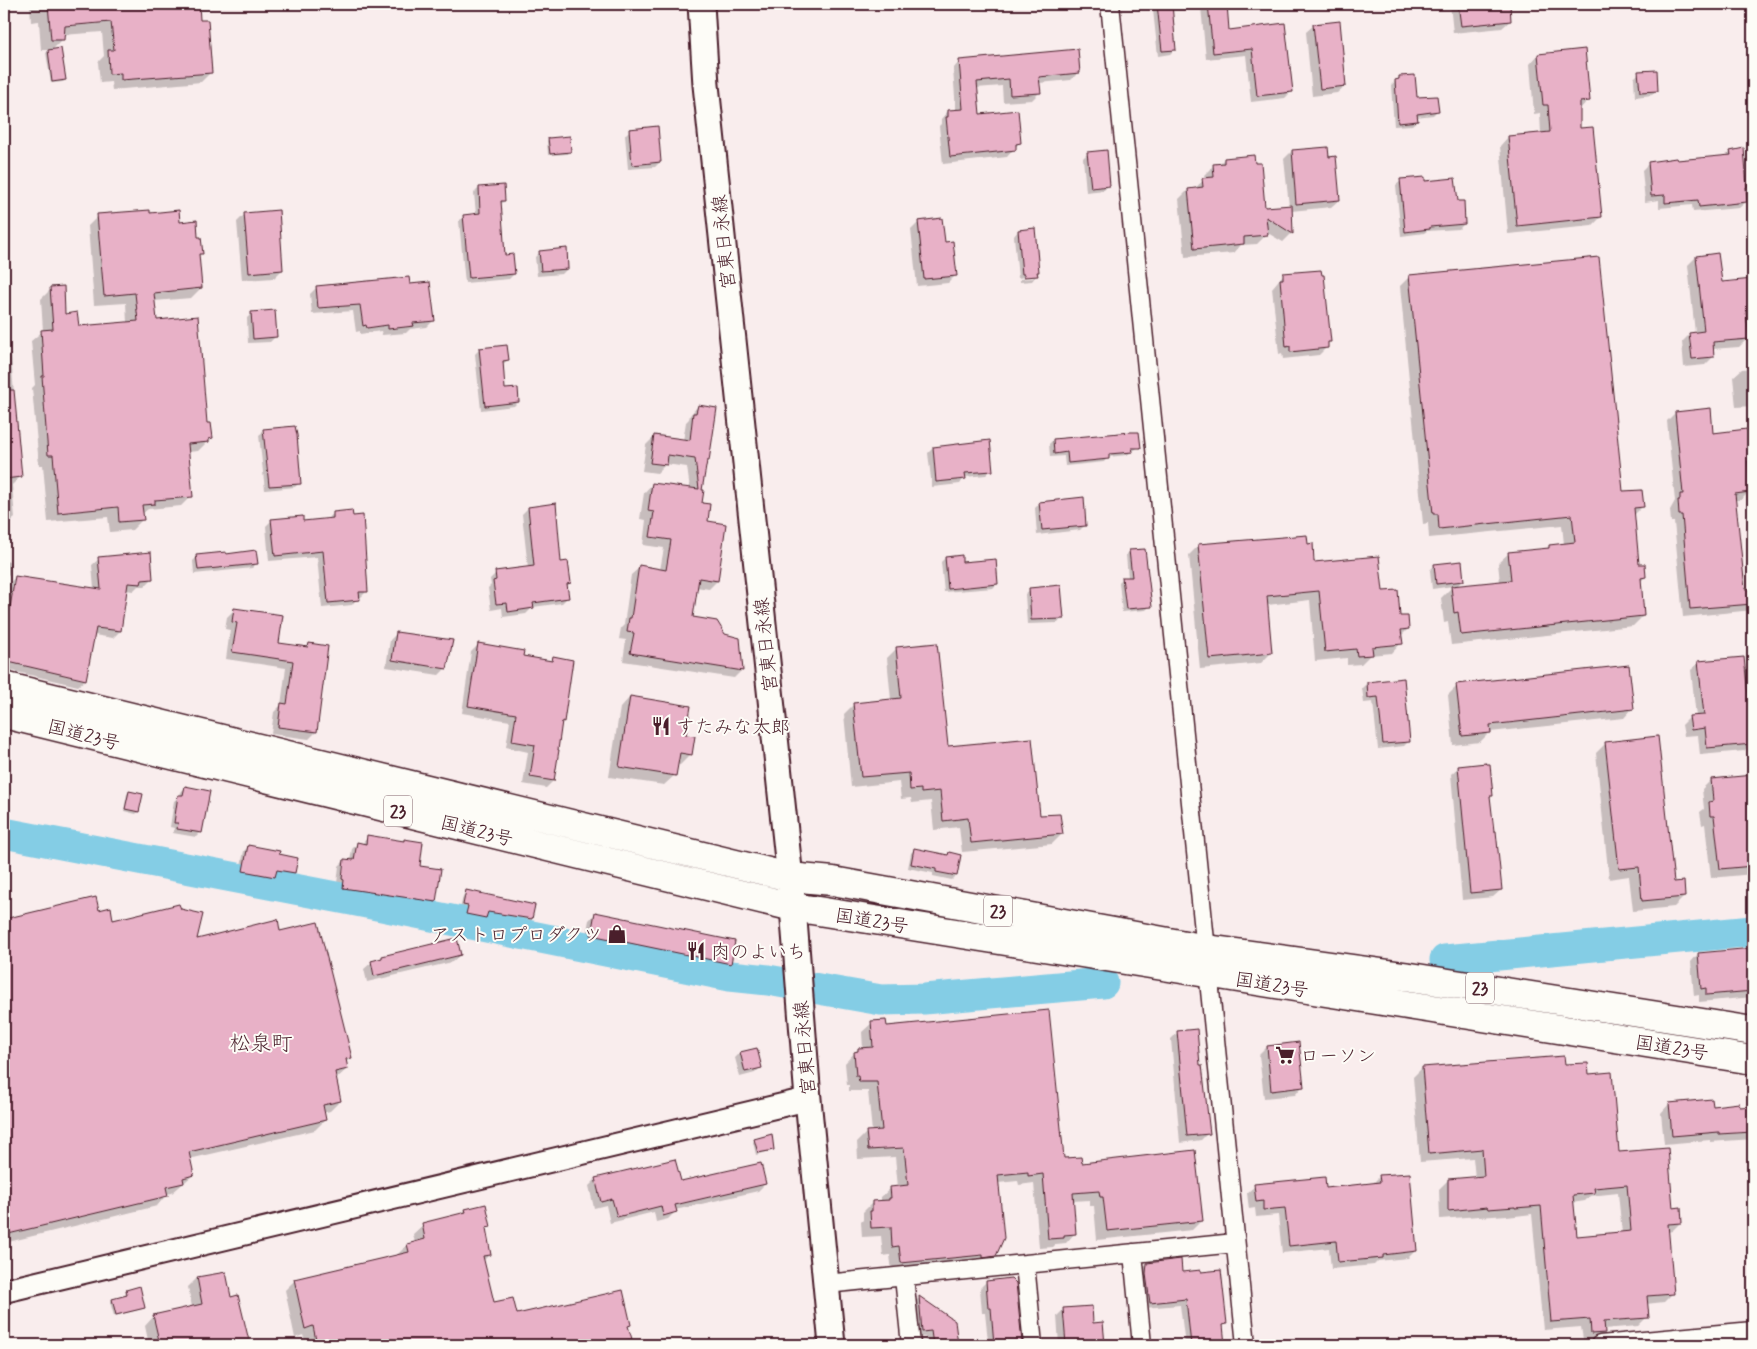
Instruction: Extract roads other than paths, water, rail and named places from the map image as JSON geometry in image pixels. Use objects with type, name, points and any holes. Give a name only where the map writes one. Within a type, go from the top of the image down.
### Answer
[{"type":"highway","name":"国道23号","points":[[4,686],[789,877],[833,881],[1208,962],[1753,1060]]},
{"type":"highway","name":"国道23号","points":[[4,714],[793,907],[1208,962],[1411,977],[1753,1031]]},
{"type":"main road","name":"宮東日永線","points":[[701,4],[706,85],[793,907],[808,1099],[832,1345]]},
{"type":"street","points":[[1110,4],[1246,1345]]},
{"type":"street","points":[[4,1291],[808,1099]]},
{"type":"street","points":[[826,1284],[1235,1243]]},
{"type":"street","points":[[1133,1253],[1142,1345]]},
{"type":"street","points":[[1025,1264],[1033,1345]]},
{"type":"street","points":[[904,1277],[911,1345]]},
{"type":"street","points":[[1600,1345],[1633,1344],[1753,1331]]},
{"type":"waterway","points":[[4,833],[730,976],[768,980],[881,1000],[924,999],[1103,983]]},
{"type":"waterway","points":[[1445,960],[1753,931]]},
{"type":"place","name":"すたみな太郎","points":[[661,726]]},
{"type":"place","name":"アストロプロダクツ","points":[[617,934]]},
{"type":"place","name":"肉のよいち","points":[[696,951]]},
{"type":"place","name":"ローソン","points":[[1285,1055]]},
{"type":"district","name":"松泉町","points":[[261,1043]]}]
